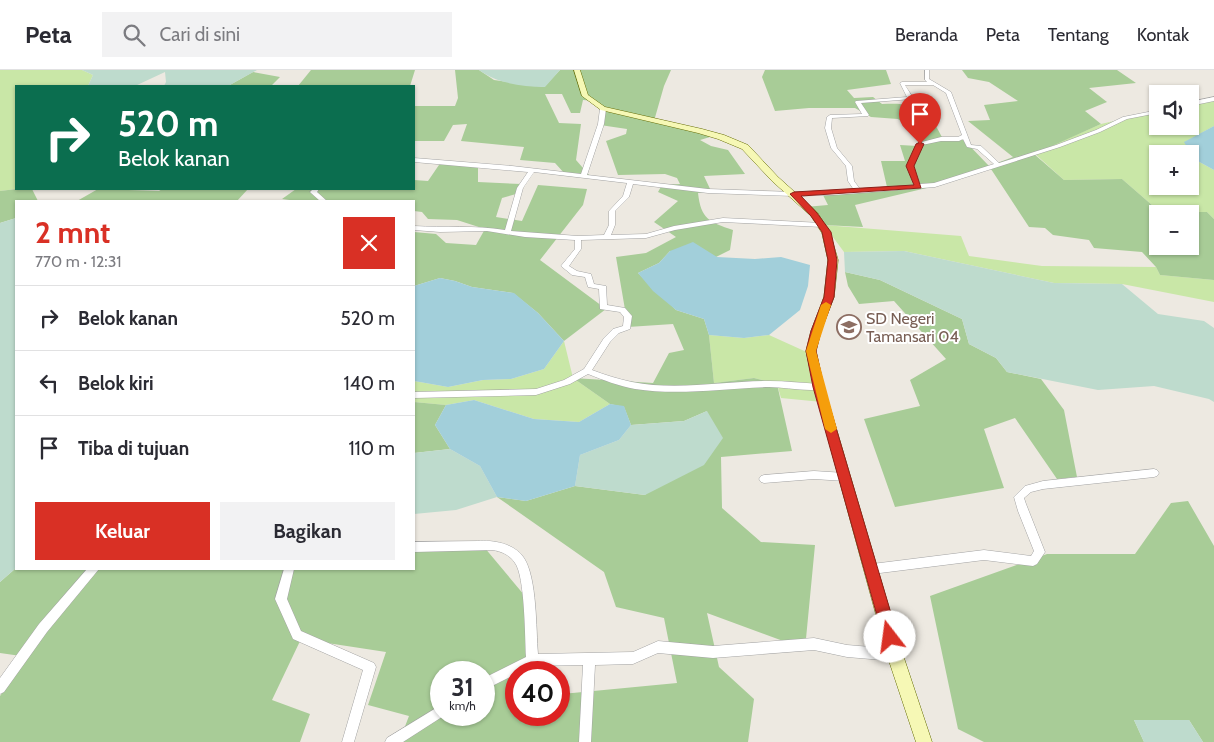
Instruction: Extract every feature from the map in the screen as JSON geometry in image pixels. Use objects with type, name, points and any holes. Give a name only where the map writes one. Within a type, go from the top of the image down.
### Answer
[{"type":"street","points":[[577,70],[585,96],[603,109],[699,131],[736,142],[749,150],[775,179],[794,194],[826,232],[832,260],[829,297],[816,331],[811,351],[819,387],[895,655],[924,742]]},
{"type":"street","points":[[927,70],[927,80],[948,92],[970,146],[979,147],[997,164]]},
{"type":"street","points":[[858,190],[851,181],[849,166],[834,148],[828,128],[830,117],[866,115],[858,102],[910,98],[902,83],[934,84]]},
{"type":"street","points":[[1199,102],[1214,99]]},
{"type":"street","points":[[582,177],[601,124],[603,109]]},
{"type":"street","points":[[415,160],[708,191],[794,194],[935,186],[1082,137],[1125,118],[1149,113]]},
{"type":"street","points":[[918,187],[910,166],[920,144],[941,139],[959,139],[965,136]]},
{"type":"street","points":[[508,231],[520,188],[532,172]]},
{"type":"street","points":[[606,238],[606,234],[612,225],[612,211],[626,197],[630,182]]},
{"type":"street","points":[[315,190],[313,192],[323,200]]},
{"type":"street","points":[[415,228],[440,230],[470,228],[508,231],[525,235],[606,238],[646,236],[674,228],[722,220],[822,225]]},
{"type":"street","points":[[415,395],[536,392],[567,382],[587,372],[592,360],[602,349],[606,340],[616,331],[627,327],[628,316],[622,310],[603,307],[603,288],[590,285],[588,276],[575,273],[565,266],[578,249],[578,238]]},
{"type":"street","points":[[587,372],[638,387],[671,390],[771,384],[819,387]]},
{"type":"street","points":[[872,569],[984,555],[1033,561],[1040,552],[1037,538],[1020,508],[1019,498],[1028,489],[1042,485],[1154,473]]},
{"type":"street","points":[[764,479],[814,475],[845,477]]},
{"type":"street","points":[[415,547],[435,548],[489,545],[505,548],[521,561],[526,581],[532,660]]},
{"type":"street","points":[[0,688],[43,628],[93,570]]},
{"type":"street","points":[[289,570],[281,599],[297,635],[370,667],[348,742]]},
{"type":"street","points":[[495,678],[532,660],[633,658],[658,647],[713,652],[814,644],[846,651],[895,655]]},
{"type":"street","points":[[586,742],[589,659]]},
{"type":"street","points":[[391,742],[430,718]]},
{"type":"green space","points":[[0,70],[82,70],[93,75],[88,85],[15,85],[15,189],[0,191]]},
{"type":"green space","points":[[82,70],[257,70],[230,85],[164,85],[165,72],[137,85],[88,85],[93,75]]},
{"type":"green space","points":[[311,70],[415,70],[410,85],[299,85]]},
{"type":"green space","points":[[455,70],[479,70],[494,80],[544,87],[560,70],[671,70],[664,86],[654,121],[720,134],[700,140],[711,146],[728,150],[745,174],[704,176],[711,191],[698,193],[701,209],[704,214],[712,222],[733,230],[730,250],[716,257],[670,251],[659,263],[638,273],[676,310],[704,319],[709,335],[714,383],[754,378],[777,384],[792,451],[721,457],[722,508],[761,542],[815,545],[805,649],[707,613],[719,667],[754,699],[748,742],[399,742],[409,716],[368,705],[386,652],[301,639],[272,700],[310,714],[300,742],[0,742],[0,696],[28,657],[0,653],[0,582],[15,569],[415,570],[415,546],[416,547],[479,541],[530,602],[527,657],[531,661],[505,661],[505,726],[570,726],[570,693],[677,683],[664,618],[616,607],[604,572],[497,497],[526,501],[575,486],[645,495],[707,411],[684,421],[631,425],[624,407],[610,404],[573,378],[653,383],[669,353],[684,350],[673,324],[628,327],[616,257],[646,253],[676,237],[654,222],[678,201],[658,192],[662,185],[680,184],[677,178],[665,174],[618,175],[606,141],[626,134],[627,129],[600,125],[602,106],[594,101],[583,100],[580,113],[571,113],[562,94],[545,94],[559,123],[581,124],[576,160],[590,176],[565,174],[555,163],[520,160],[524,147],[461,141],[467,124],[453,125],[444,141],[415,141],[415,106],[455,106],[458,98]]},
{"type":"green space","points":[[479,70],[560,70],[545,87],[502,81]]},
{"type":"green space","points":[[765,70],[886,70],[891,84],[847,90],[854,98],[873,97],[882,104],[904,104],[920,109],[932,120],[943,139],[964,140],[989,166],[935,186],[855,205],[863,227],[824,225],[805,207],[828,205],[822,193],[887,187],[881,161],[905,161],[900,145],[918,146],[919,135],[898,119],[871,117],[855,108],[809,108],[775,111],[762,77]]},
{"type":"green space","points":[[962,70],[1117,70],[1136,83],[1089,88],[1107,102],[1085,111],[1101,124],[1034,154],[1064,180],[1122,179],[1152,205],[1149,205],[1149,255],[1199,255],[1199,212],[1207,212],[1214,219],[1214,280],[1160,275],[1156,267],[1142,252],[1094,248],[1089,240],[1053,235],[1045,228],[1029,227],[989,166],[1013,157],[968,121],[990,120],[984,105],[1018,101],[989,82],[968,78]]},
{"type":"green space","points":[[253,72],[280,77],[272,85],[230,85]]},
{"type":"green space","points":[[1214,98],[1214,126],[1199,134],[1199,102]]},
{"type":"green space","points":[[1149,113],[1149,135],[1198,135],[1185,142],[1187,145],[1149,145],[1149,195],[1199,195],[1199,162],[1214,170],[1214,219],[1207,212],[1199,212],[1199,205],[1152,205],[1122,179],[1064,180],[1034,153],[1101,124]]},
{"type":"green space","points":[[441,162],[478,166],[478,182],[521,184],[516,194],[502,198],[496,217],[522,221],[538,185],[587,189],[583,205],[540,260],[606,309],[564,341],[538,313],[513,293],[472,287],[440,278],[415,286],[415,232],[436,234],[446,243],[476,245],[485,229],[457,220],[428,219],[422,212],[415,211],[415,200],[282,199],[295,190],[415,190],[415,180],[428,181]]},
{"type":"green space","points":[[32,190],[38,200],[15,200],[15,218],[0,223],[0,191]]},
{"type":"green space","points":[[96,190],[247,190],[238,200],[79,200]]},
{"type":"green space","points":[[15,218],[15,569],[0,582],[0,223]]},
{"type":"green space","points":[[824,225],[961,236],[969,256],[1042,266],[1156,267],[1160,275],[1214,280],[1214,302],[1122,284],[1054,283],[904,251],[844,252]]},
{"type":"green space","points":[[904,251],[1054,283],[1122,284],[1158,314],[1204,321],[1214,328],[1214,402],[1209,399],[1154,386],[1098,390],[1007,372],[996,358],[969,344],[962,319],[880,280],[845,272],[844,252]]},
{"type":"green space","points":[[845,272],[880,280],[962,319],[969,344],[996,358],[1007,372],[1041,379],[1064,410],[1077,477],[1057,479],[1015,418],[984,429],[1004,488],[895,507],[864,419],[920,406],[910,380],[946,359],[894,301],[859,304],[848,286]]},
{"type":"green space","points":[[709,335],[744,338],[769,335],[811,354],[822,402],[781,398],[777,384],[754,378],[714,383]]},
{"type":"green space","points":[[564,341],[573,378],[610,404],[579,422],[534,419],[474,400],[446,405],[415,402],[415,381],[448,387],[483,380],[511,379],[544,369]]},
{"type":"green space","points":[[415,402],[446,405],[435,425],[450,449],[415,453]]},
{"type":"green space","points":[[707,411],[723,438],[704,465],[645,495],[575,486],[580,455],[619,440],[631,425],[684,421]]},
{"type":"green space","points":[[450,449],[480,466],[497,497],[456,510],[415,514],[415,453]]},
{"type":"green space","points":[[1188,501],[1214,546],[1214,742],[1203,742],[1189,720],[1134,720],[1144,742],[984,742],[958,729],[930,596],[1047,554],[1135,554],[1171,503]]},
{"type":"green space","points":[[1134,720],[1189,720],[1203,742],[1144,742]]},
{"type":"water","points":[[1214,126],[1214,170],[1199,162],[1199,145],[1186,145],[1184,142]]},
{"type":"water","points":[[693,242],[717,257],[755,259],[781,257],[810,265],[808,286],[800,310],[769,335],[744,338],[709,335],[704,319],[676,310],[653,291],[638,273],[659,263],[670,251]]},
{"type":"water","points":[[440,278],[472,287],[514,293],[538,313],[564,341],[544,369],[511,379],[483,380],[448,387],[415,381],[415,286]]},
{"type":"water","points":[[474,400],[534,419],[579,422],[610,404],[624,406],[631,425],[619,440],[580,455],[575,486],[526,501],[497,497],[480,466],[450,449],[435,425],[446,405]]},
{"type":"slow traffic","points":[[826,305],[811,351],[831,429]]},
{"type":"place","name":"SD Negeri Tamansari 04","points":[[849,327]]},
{"type":"route","points":[[890,637],[819,387],[811,351],[831,286],[832,260],[826,232],[814,214],[794,194],[918,187],[910,166],[920,144]]}]
